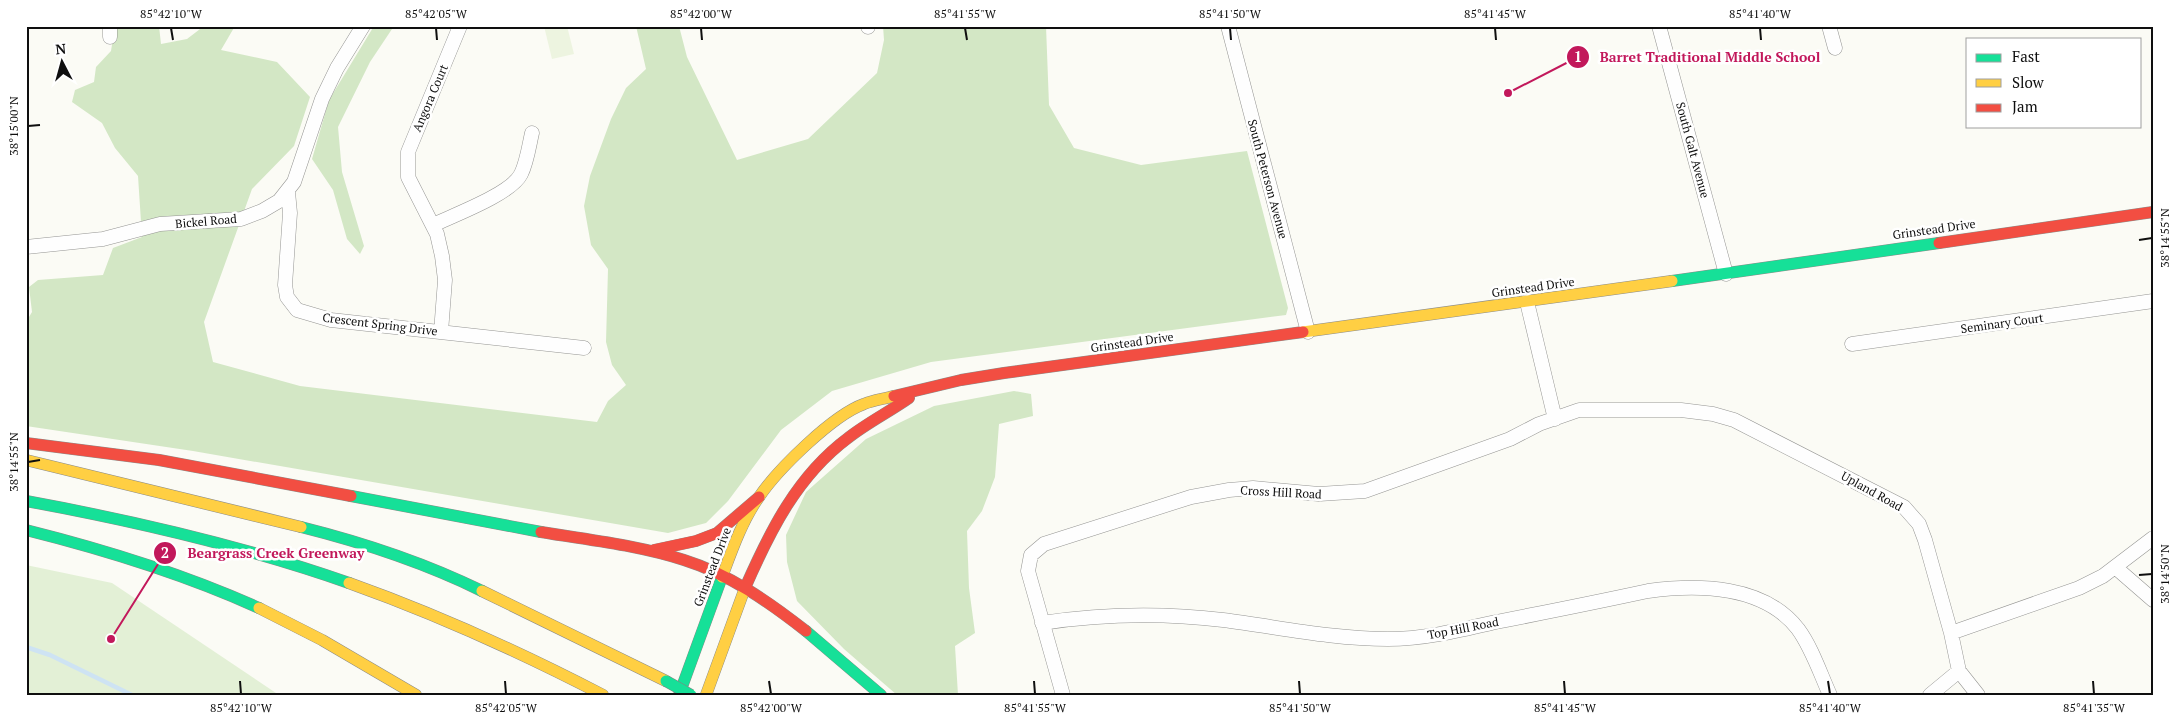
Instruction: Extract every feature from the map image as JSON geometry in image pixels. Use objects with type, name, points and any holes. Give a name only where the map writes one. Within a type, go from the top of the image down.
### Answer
[{"type":"main road","name":"Grinstead Drive","points":[[679,695],[736,538],[759,497],[802,449],[826,427],[863,404],[919,392],[961,380],[1004,373],[1527,302],[2153,212]]},
{"type":"main road","name":"Grinstead Drive","points":[[706,695],[745,588],[769,533],[786,502],[826,458],[848,438],[919,392]]},
{"type":"main road","points":[[26,443],[159,460],[691,562],[745,588],[786,614],[881,695]]},
{"type":"main road","points":[[26,460],[338,536],[458,578],[691,695]]},
{"type":"main road","points":[[640,551],[667,548],[717,534],[759,497]]},
{"type":"main road","points":[[26,501],[151,526],[219,543],[314,572],[417,609],[484,636],[564,673],[603,695]]},
{"type":"main road","points":[[26,530],[114,552],[237,598],[290,623],[416,695]]},
{"type":"street","name":"Bickel Road","points":[[26,247],[103,239],[160,224],[241,218],[262,211],[279,201],[288,192],[299,170],[308,135],[322,99],[337,68],[362,26]]},
{"type":"street","name":"Angora Court","points":[[433,225],[414,191],[407,170],[408,152],[460,26]]},
{"type":"street","name":"South Peterson Avenue","points":[[1228,26],[1308,332]]},
{"type":"street","name":"South Galt Avenue","points":[[1659,26],[1726,274]]},
{"type":"street","points":[[1829,26],[1835,48]]},
{"type":"street","points":[[441,332],[445,280],[442,256],[433,225],[496,195],[514,184],[524,165],[532,133]]},
{"type":"street","name":"Crescent Spring Drive","points":[[288,192],[290,213],[285,285],[287,297],[297,310],[331,320],[584,348]]},
{"type":"street","name":"Seminary Court","points":[[1852,344],[2153,301]]},
{"type":"street","points":[[1527,302],[1555,419]]},
{"type":"street","name":"Upland Road","points":[[1555,419],[1579,410],[1598,409],[1681,410],[1713,414],[1755,429],[1899,503],[1914,517],[1925,540],[1951,633],[1959,671]]},
{"type":"street","name":"Cross Hill Road","points":[[1063,695],[1028,571],[1028,563],[1033,551],[1044,544],[1191,497],[1229,490],[1253,488],[1319,494],[1365,491],[1510,439],[1555,419]]},
{"type":"street","points":[[1951,633],[2079,588],[2115,567],[2153,538]]},
{"type":"street","points":[[2115,567],[2153,600]]},
{"type":"street","name":"Top Hill Road","points":[[1042,624],[1105,618],[1182,617],[1222,620],[1345,638],[1390,639],[1418,637],[1463,629],[1648,591],[1671,588],[1706,588],[1746,595],[1781,612],[1799,631],[1810,649],[1830,695]]},
{"type":"street","points":[[1930,695],[1959,671],[1978,695]]},
{"type":"green space","points":[[115,26],[159,26],[161,44],[187,39],[204,26],[235,26],[221,50],[277,62],[310,97],[294,146],[252,189],[204,322],[213,362],[300,386],[597,422],[608,401],[626,385],[612,365],[606,342],[608,269],[591,245],[584,206],[590,176],[611,119],[626,88],[646,69],[636,26],[679,26],[687,57],[737,160],[808,139],[877,73],[884,40],[883,26],[1046,26],[1049,105],[1074,148],[1141,165],[1247,151],[1288,308],[1286,315],[931,362],[832,391],[781,430],[728,501],[706,523],[668,533],[193,451],[26,426],[26,322],[32,312],[29,287],[38,280],[103,275],[113,248],[142,237],[138,176],[115,148],[102,123],[72,102],[75,90],[94,82],[96,67],[111,51]]},
{"type":"green space","points":[[374,26],[394,26],[370,62],[338,127],[342,172],[364,246],[360,254],[347,239],[333,190],[312,159],[329,100]]},
{"type":"green space","points":[[544,26],[567,26],[574,54],[552,59]]},
{"type":"green space","points":[[1014,391],[1031,394],[1033,416],[999,424],[995,477],[982,511],[967,531],[969,588],[975,633],[955,646],[958,695],[897,695],[844,649],[797,601],[787,562],[786,535],[806,492],[866,439],[934,406]]},
{"type":"green space","points":[[26,565],[112,583],[279,695],[26,695]]},
{"type":"waterway","points":[[26,647],[50,655],[132,695]]},
{"type":"traffic: fast","points":[[1672,281],[1939,243]]},
{"type":"traffic: fast","points":[[351,496],[541,532]]},
{"type":"traffic: fast","points":[[26,501],[108,517],[229,546],[270,557],[349,583]]},
{"type":"traffic: fast","points":[[301,527],[393,554],[482,591]]},
{"type":"traffic: fast","points":[[26,530],[144,564],[202,584],[259,608]]},
{"type":"traffic: fast","points":[[679,695],[722,577]]},
{"type":"traffic: fast","points":[[806,631],[881,695]]},
{"type":"traffic: fast","points":[[666,681],[691,695]]},
{"type":"traffic: slow","points":[[1303,332],[1672,281]]},
{"type":"traffic: slow","points":[[722,577],[747,516],[768,485],[792,458],[822,431],[851,410],[872,401],[894,396]]},
{"type":"traffic: slow","points":[[26,460],[301,527]]},
{"type":"traffic: slow","points":[[349,583],[478,634],[603,695]]},
{"type":"traffic: slow","points":[[706,695],[745,588]]},
{"type":"traffic: slow","points":[[482,591],[666,681]]},
{"type":"traffic: slow","points":[[259,608],[322,640],[416,695]]},
{"type":"traffic: jam","points":[[1939,243],[2153,212]]},
{"type":"traffic: jam","points":[[894,396],[961,380],[1004,373],[1303,332]]},
{"type":"traffic: jam","points":[[745,588],[775,526],[814,469],[848,438],[909,398]]},
{"type":"traffic: jam","points":[[26,443],[159,460],[351,496]]},
{"type":"traffic: jam","points":[[654,550],[696,541],[717,533],[759,497]]},
{"type":"traffic: jam","points":[[541,532],[649,550],[701,566],[748,590],[806,631]]},
{"type":"place","name":"Barret Traditional Middle School","points":[[1508,93]]},
{"type":"place","name":"Beargrass Creek Greenway","points":[[111,639]]}]
